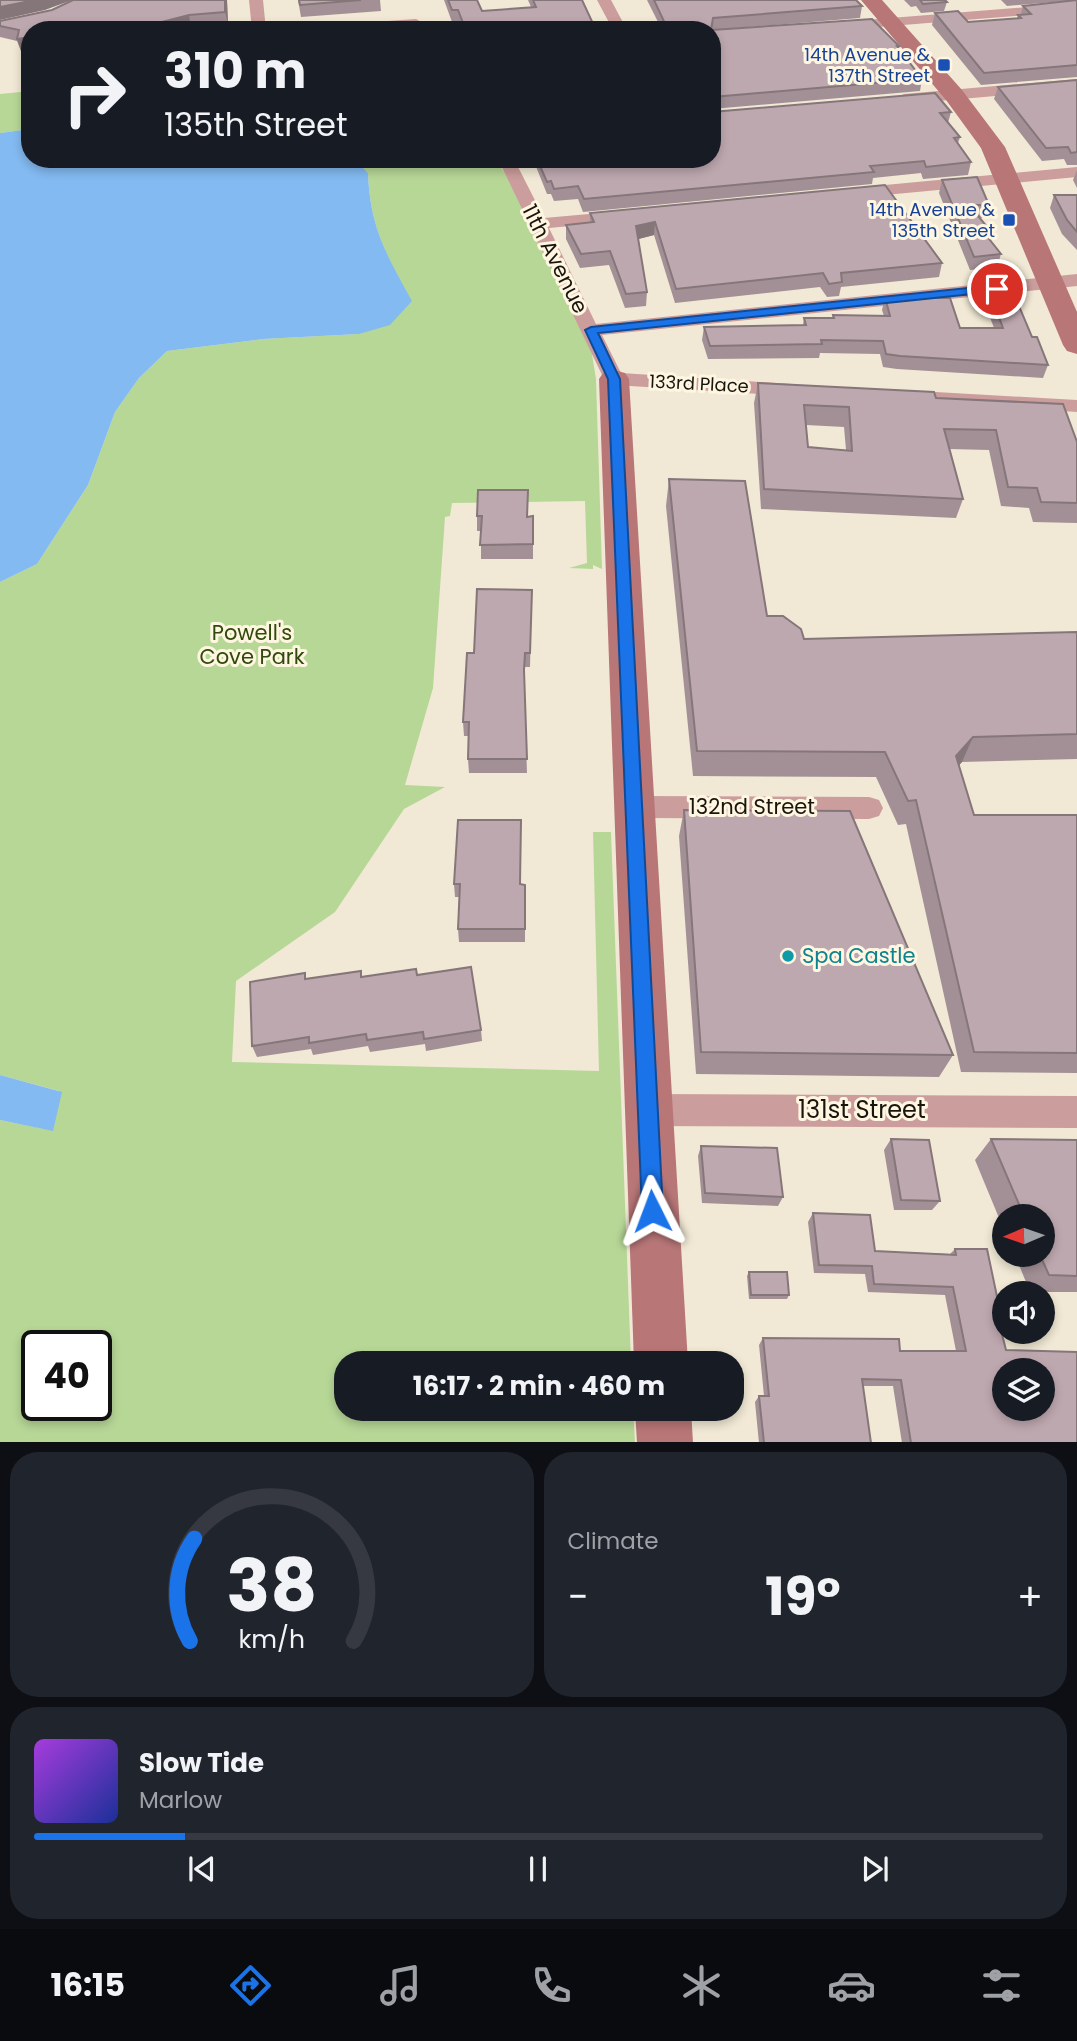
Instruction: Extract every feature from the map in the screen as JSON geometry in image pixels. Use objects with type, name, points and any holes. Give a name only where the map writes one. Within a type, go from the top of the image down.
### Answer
[{"type":"street","points":[[256,0],[258,21]]},
{"type":"street","points":[[604,0],[615,21]]},
{"type":"street","points":[[871,0],[982,130],[1064,282],[1077,345]]},
{"type":"street","points":[[823,27],[1077,7]]},
{"type":"street","points":[[891,101],[1077,84]]},
{"type":"street","name":"11th Avenue","points":[[510,168],[614,379],[636,807],[646,1110],[660,1351]]},
{"type":"street","points":[[834,195],[1077,172]]},
{"type":"street","points":[[538,225],[643,214]]},
{"type":"street","points":[[591,330],[1064,282]]},
{"type":"street","name":"133rd Place","points":[[614,379],[809,391]]},
{"type":"street","points":[[879,395],[1077,406]]},
{"type":"street","name":"132nd Street","points":[[636,807],[869,808]]},
{"type":"street","name":"131st Street","points":[[646,1110],[1077,1112]]},
{"type":"street","points":[[664,1421],[665,1442]]},
{"type":"green space","points":[[21,92],[21,130],[0,133],[0,94]]},
{"type":"green space","name":"Powell's Cove Park","points":[[363,168],[502,168],[590,342],[596,379],[602,569],[593,565],[593,569],[569,568],[587,563],[585,501],[452,503],[450,516],[445,517],[433,688],[405,785],[445,787],[404,809],[335,912],[236,981],[232,1062],[599,1071],[593,832],[611,832],[631,1351],[334,1351],[334,1421],[634,1421],[635,1442],[0,1442],[0,1120],[50,1130],[59,1091],[0,1075],[0,582],[37,564],[88,485],[115,412],[139,378],[167,351],[263,339],[359,334],[411,301],[381,240],[372,209],[368,173]]},
{"type":"water","points":[[21,130],[21,168],[363,168],[368,173],[372,209],[381,240],[412,301],[390,325],[359,334],[263,339],[167,351],[139,378],[115,412],[88,485],[37,564],[0,582],[0,133]]},
{"type":"water","points":[[0,1075],[62,1092],[53,1131],[0,1120]]},
{"type":"building","points":[[0,0],[35,0],[0,7]]},
{"type":"building","points":[[73,0],[225,0],[225,12],[189,15],[166,21],[21,21],[21,38],[17,39],[19,30],[0,26],[0,21],[52,10]]},
{"type":"building","points":[[299,0],[361,0],[300,5]]},
{"type":"building","points":[[448,0],[477,0],[482,11],[536,7],[533,0],[582,0],[592,21],[462,21],[458,10],[452,10]]},
{"type":"building","points":[[654,0],[856,0],[862,6],[713,18],[712,21],[664,21]]},
{"type":"building","points":[[920,0],[945,0],[947,2],[923,4]]},
{"type":"building","points":[[1077,0],[1077,65],[984,73],[935,13],[958,11],[968,22],[1021,18],[1018,15],[1031,14],[1023,6]]},
{"type":"building","points":[[872,19],[899,46],[922,79],[721,96],[721,29]]},
{"type":"building","points":[[1077,80],[1077,152],[1071,153],[1068,147],[1046,148],[998,87]]},
{"type":"building","points":[[935,93],[951,112],[940,113],[960,137],[954,138],[971,162],[926,167],[924,161],[870,166],[874,172],[584,199],[578,186],[554,189],[551,181],[547,182],[541,168],[721,168],[721,111]]},
{"type":"building","points":[[977,177],[989,205],[969,205],[993,234],[986,235],[1001,254],[974,257],[942,180]]},
{"type":"building","points":[[885,185],[942,263],[841,273],[842,282],[829,284],[823,273],[676,289],[655,222],[636,226],[647,292],[626,294],[610,251],[581,254],[566,225],[594,222],[590,213]]},
{"type":"building","points":[[1054,195],[1077,195],[1077,232],[1067,220]]},
{"type":"building","points":[[885,297],[950,298],[960,328],[1003,328],[992,299],[1016,299],[1032,337],[1037,337],[1048,365],[886,354],[883,341],[821,340],[822,344],[710,346],[704,327],[806,325],[804,318],[834,318],[833,315],[890,316]]},
{"type":"building","points":[[758,383],[934,392],[936,398],[1063,404],[1077,442],[1077,503],[1041,502],[1037,488],[1008,487],[996,430],[944,429],[963,499],[764,489]],"holes":[[[804,405],[849,407],[852,451],[808,447]]]},
{"type":"building","points":[[669,479],[745,481],[767,616],[783,616],[801,629],[804,639],[1077,632],[1077,734],[973,737],[956,756],[974,815],[1077,815],[1077,1053],[974,1052],[916,800],[908,801],[885,752],[697,751]]},
{"type":"building","points":[[478,490],[528,490],[527,517],[533,516],[533,544],[480,545],[482,516],[477,516]]},
{"type":"building","points":[[477,589],[532,590],[530,653],[525,653],[524,670],[527,759],[468,759],[469,722],[463,722],[467,653],[474,653]]},
{"type":"building","name":"Spa Castle","points":[[684,810],[850,811],[953,1055],[701,1052]]},
{"type":"building","points":[[458,820],[521,820],[520,884],[525,885],[525,929],[458,929],[460,884],[454,884]]},
{"type":"building","points":[[471,967],[481,1030],[424,1039],[423,1032],[367,1040],[366,1034],[309,1043],[309,1037],[252,1046],[250,982],[305,973],[305,979],[361,971],[361,977],[416,969],[417,975]]},
{"type":"building","points":[[891,1139],[929,1140],[940,1201],[901,1200]]},
{"type":"building","points":[[991,1139],[1077,1140],[1077,1276],[1049,1275],[1045,1267],[1055,1267],[1055,1204],[1019,1204]]},
{"type":"building","points":[[701,1146],[777,1148],[783,1197],[705,1193]]},
{"type":"building","points":[[813,1213],[870,1215],[875,1251],[956,1255],[955,1249],[987,1249],[994,1281],[992,1344],[1004,1344],[1006,1350],[1077,1352],[1077,1442],[911,1442],[901,1380],[862,1379],[871,1442],[764,1442],[759,1396],[769,1396],[763,1338],[899,1339],[900,1351],[966,1351],[953,1287],[874,1284],[872,1266],[819,1265]]},
{"type":"building","points":[[749,1272],[787,1272],[789,1295],[751,1295]]},
{"type":"place","name":"14th Avenue & 137th Street","points":[[944,65]]},
{"type":"place","name":"14th Avenue & 135th Street","points":[[1009,220]]},
{"type":"place","name":"Spa Castle","points":[[788,956]]},
{"type":"route","points":[[652,1211],[636,807],[614,379],[591,330],[997,289]]}]
